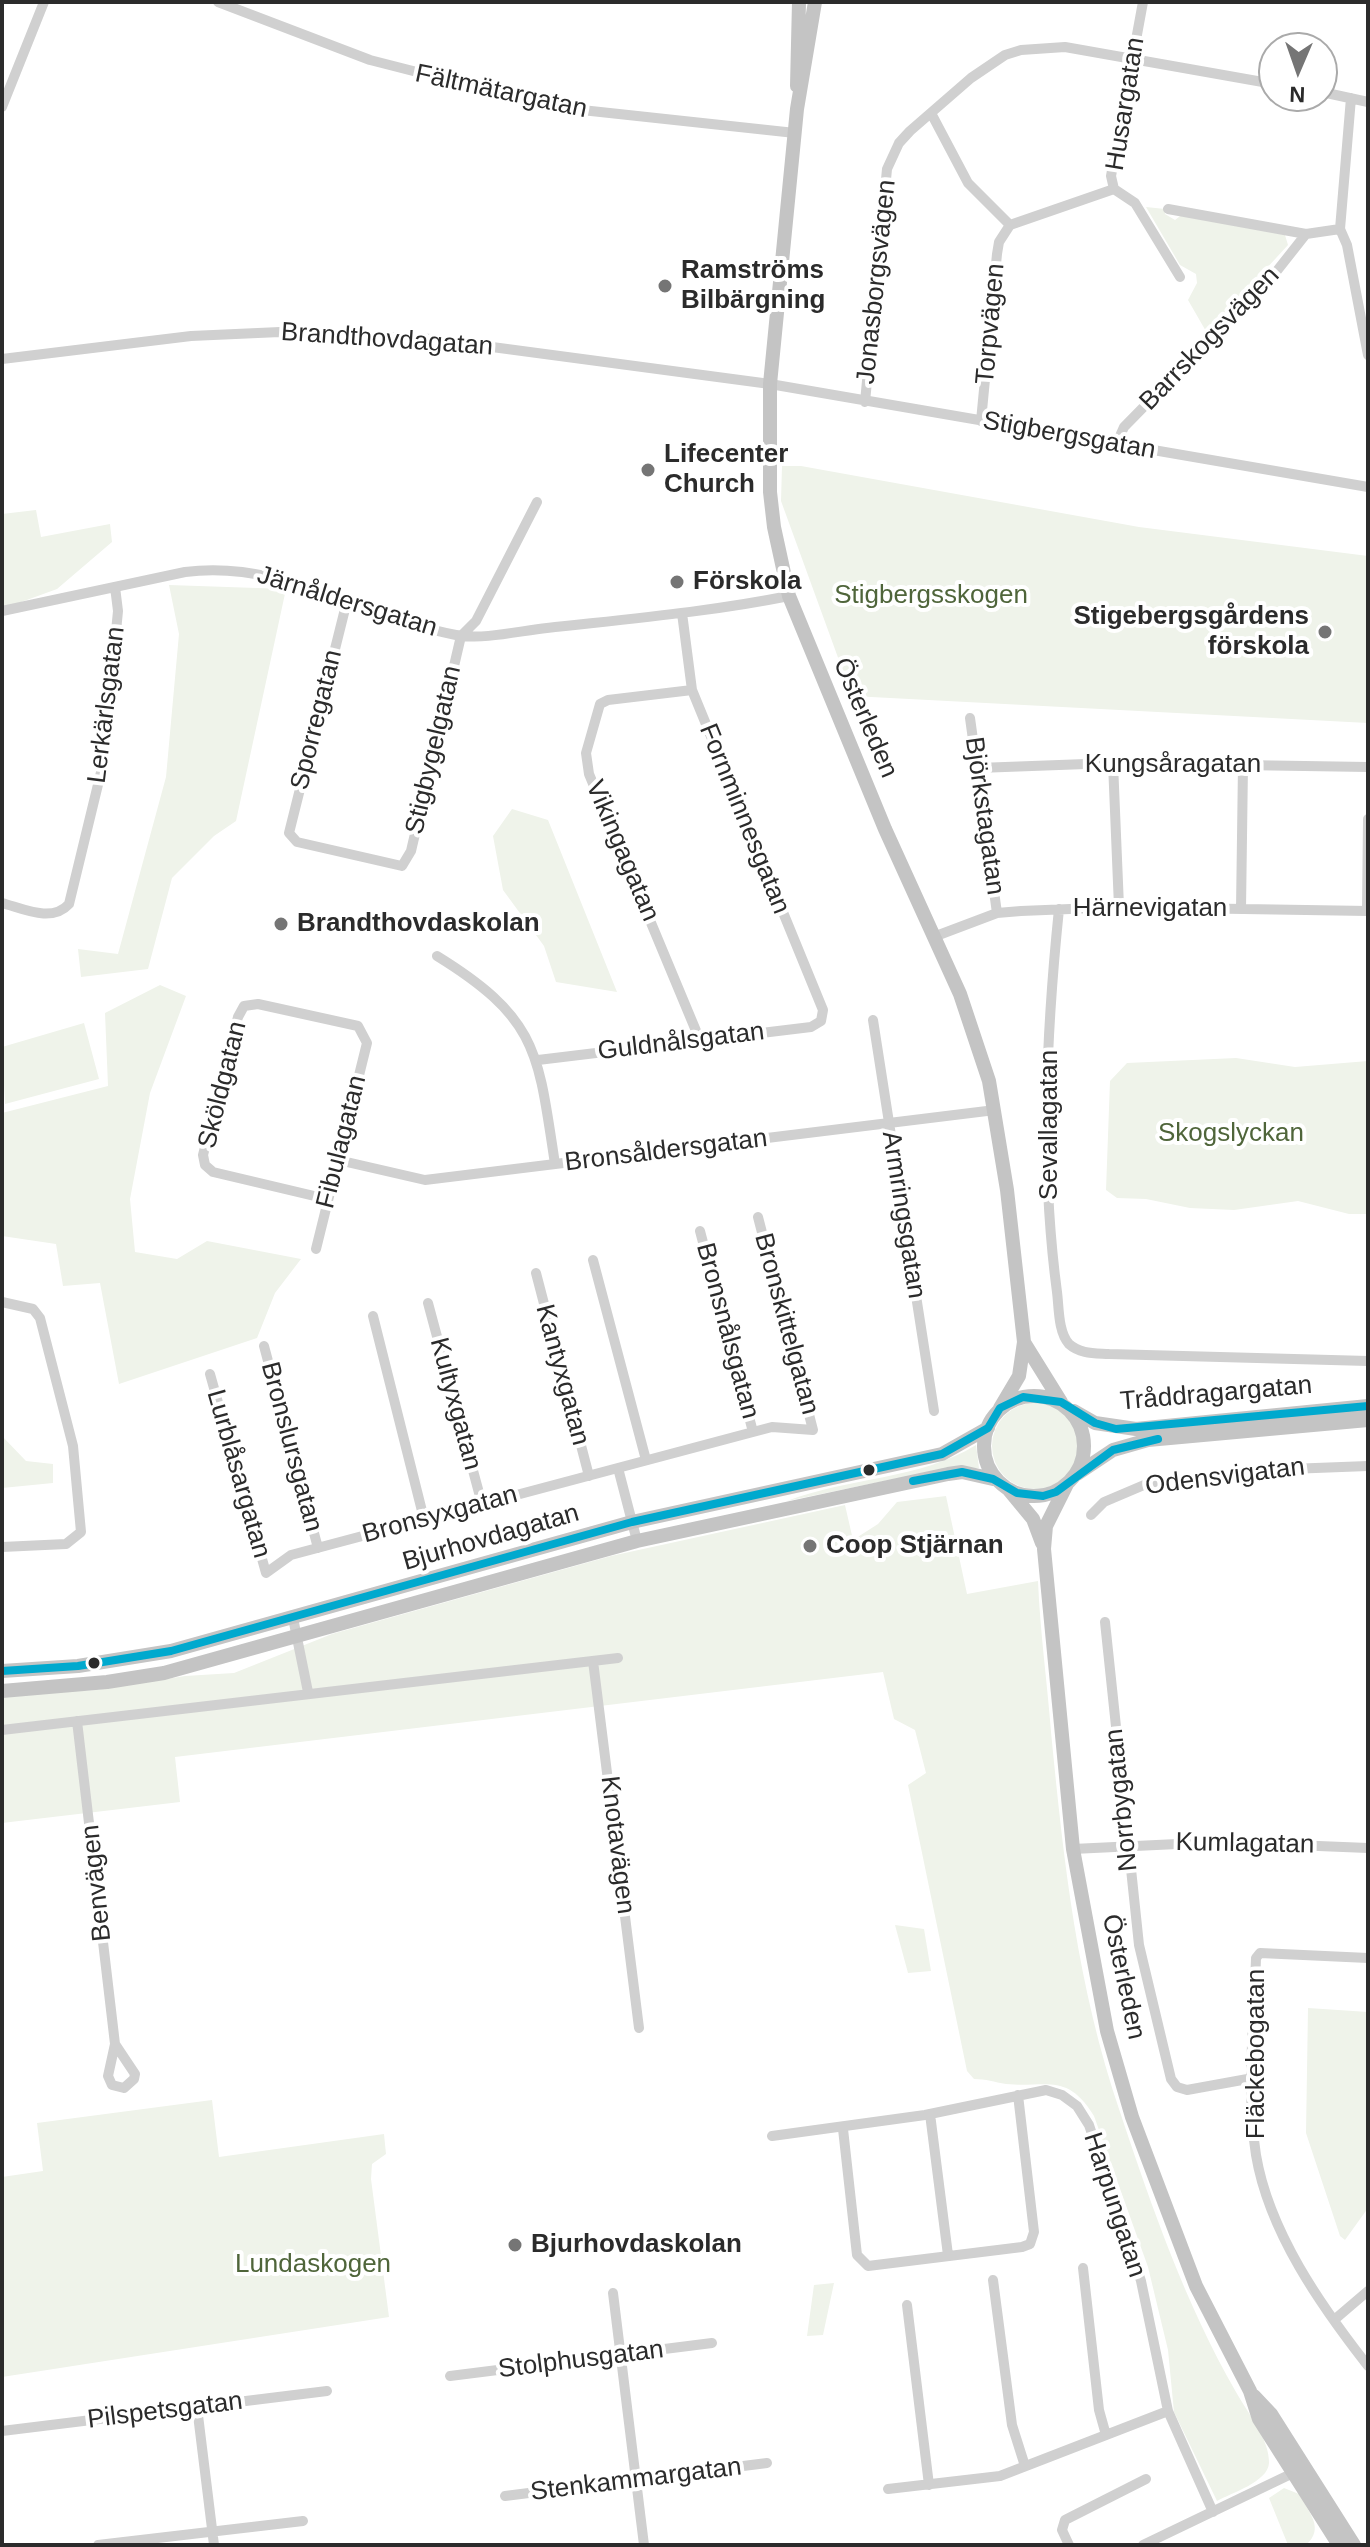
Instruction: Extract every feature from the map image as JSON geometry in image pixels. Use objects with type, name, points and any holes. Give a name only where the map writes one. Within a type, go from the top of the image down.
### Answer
[{"type":"main road","name":"Österleden","points":[[807,4],[770,384],[770,492],[789,596],[885,829],[960,994],[995,1110],[1024,1342],[1019,1376],[1000,1408]]},
{"type":"main road","name":"Österleden","points":[[1024,1342],[1066,1406]]},
{"type":"main road","points":[[1023,1397],[1066,1406],[1085,1437],[1085,1450],[1072,1479],[1043,1496],[1017,1493],[1000,1483],[983,1443],[1000,1408],[1023,1397]]},
{"type":"main road","name":"Tråddragargatan","points":[[1066,1406],[1095,1423],[1136,1429],[1368,1406]]},
{"type":"main road","name":"Tråddragargatan","points":[[1072,1479],[1113,1450],[1148,1440],[1368,1420]]},
{"type":"main road","name":"Bjurhovdagatan","points":[[2,1671],[78,1666],[171,1651],[632,1522],[942,1454],[988,1428]]},
{"type":"main road","name":"Bjurhovdagatan","points":[[2,1691],[107,1682],[164,1673],[637,1541],[744,1516],[962,1472],[1000,1483]]},
{"type":"main road","name":"Österleden","points":[[1072,1479],[1046,1526],[1044,1549],[1073,1849],[1107,2031],[1132,2117],[1196,2286],[1250,2391],[1271,2414],[1297,2471],[1339,2545]]},
{"type":"main road","name":"Österleden","points":[[1000,1483],[1033,1519],[1044,1549]]},
{"type":"main road","points":[[741,1497],[744,1516]]},
{"type":"main road","name":"Österleden","points":[[1297,2471],[1354,2545]]},
{"type":"street","points":[[2,107],[44,2]]},
{"type":"street","name":"Fältmätargatan","points":[[218,2],[370,60],[554,107],[795,133]]},
{"type":"street","name":"Husargatan","points":[[1143,2],[1111,176],[1114,189],[1135,203],[1180,277]]},
{"type":"street","name":"Jonasborgsvägen","points":[[865,402],[887,169],[899,143],[991,64],[1021,50],[1065,47],[1258,81]]},
{"type":"street","points":[[1338,95],[1368,102]]},
{"type":"street","points":[[1351,98],[1340,229],[1347,245],[1368,355]]},
{"type":"street","points":[[931,113],[968,183],[1010,225],[1114,189]]},
{"type":"street","points":[[1168,209],[1306,234],[1340,229]]},
{"type":"street","name":"Torpvägen","points":[[981,421],[997,254],[999,242],[1010,225]]},
{"type":"street","name":"Barrskogsvägen","points":[[1116,445],[1124,427],[1276,272],[1306,234]]},
{"type":"street","name":"Brandthovdagatan","points":[[2,359],[191,336],[323,333],[432,339],[770,384]]},
{"type":"street","name":"Stigbergsgatan","points":[[770,384],[1368,487]]},
{"type":"street","points":[[461,636],[476,621],[537,502]]},
{"type":"street","name":"Järnåldersgatan","points":[[2,611],[189,571],[244,571],[272,575],[461,636],[682,613],[789,596]]},
{"type":"street","name":"Lerkärlsgatan","points":[[2,903],[51,915],[59,913],[69,904],[103,764],[118,611],[115,587]]},
{"type":"street","name":"Sporregatan","points":[[347,601],[289,833],[297,842],[395,867],[406,863]]},
{"type":"street","name":"Fornminnesgatan","points":[[682,613],[692,690],[823,1010],[821,1019]]},
{"type":"street","name":"Stigbygelgatan","points":[[406,863],[461,636]]},
{"type":"street","name":"Vikingagatan","points":[[692,690],[608,700],[600,704],[586,753],[589,774],[699,1038]]},
{"type":"street","name":"Björkstagatan","points":[[970,718],[997,913]]},
{"type":"street","points":[[1113,763],[1119,907]]},
{"type":"street","name":"Kungsåragatan","points":[[978,768],[1113,763],[1368,767]]},
{"type":"street","points":[[1241,909],[1243,765]]},
{"type":"street","points":[[1368,819],[1368,911]]},
{"type":"street","name":"Härnevigatan","points":[[936,936],[997,913],[1059,909],[1368,911]]},
{"type":"street","name":"Sevallagatan","points":[[1059,909],[1047,1062],[1047,1128],[1051,1252],[1061,1328],[1066,1340],[1082,1352],[1109,1354],[1368,1361]]},
{"type":"street","points":[[437,956],[474,979],[499,1001],[514,1018],[538,1060],[555,1164]]},
{"type":"street","name":"Sköldgatan","points":[[327,1199],[213,1172],[203,1155],[244,1007],[258,1004],[358,1026],[365,1035]]},
{"type":"street","name":"Guldnålsgatan","points":[[538,1060],[699,1038],[811,1027],[821,1019]]},
{"type":"street","name":"Armringsgatan","points":[[873,1020],[934,1411]]},
{"type":"street","name":"Fibulagatan","points":[[316,1249],[367,1043],[365,1035]]},
{"type":"street","name":"Bronsåldersgatan","points":[[338,1160],[425,1180],[995,1110]]},
{"type":"street","name":"Bronskittelgatan","points":[[758,1217],[813,1430]]},
{"type":"street","name":"Bronsnålsgatan","points":[[700,1231],[753,1432]]},
{"type":"street","points":[[593,1260],[646,1460]]},
{"type":"street","name":"Kantyxgatan","points":[[536,1273],[589,1476]]},
{"type":"street","points":[[2,1302],[33,1309],[40,1318],[73,1446],[78,1536],[66,1544],[2,1547]]},
{"type":"street","name":"Kultyxgatan","points":[[428,1303],[482,1504]]},
{"type":"street","points":[[373,1316],[424,1519]]},
{"type":"street","name":"Bronslursgatan","points":[[264,1346],[318,1548]]},
{"type":"street","name":"Lurblåsargatan","points":[[210,1374],[266,1573]]},
{"type":"street","name":"Bronsyxgatan","points":[[266,1573],[291,1555],[772,1427],[813,1430]]},
{"type":"street","name":"Odensvigatan","points":[[1091,1515],[1104,1502],[1144,1485],[1263,1470],[1368,1466]]},
{"type":"street","points":[[618,1468],[637,1541]]},
{"type":"street","points":[[293,1618],[308,1692]]},
{"type":"street","name":"Norrbygatan","points":[[1105,1622],[1139,1945],[1171,2079],[1177,2087],[1187,2090],[1253,2078]]},
{"type":"street","points":[[2,1730],[618,1658]]},
{"type":"street","name":"Knotavägen","points":[[593,1661],[639,2028]]},
{"type":"street","name":"Benvägen","points":[[77,1721],[115,2044]]},
{"type":"street","name":"Kumlagatan","points":[[1073,1849],[1126,1844],[1255,1843],[1368,1848]]},
{"type":"street","name":"Fläckebogatan","points":[[1368,1958],[1260,1953],[1256,1958],[1253,2078],[1256,2156],[1270,2203],[1287,2241],[1334,2320],[1368,2366]]},
{"type":"street","name":"Harpungatan","points":[[772,2136],[843,2129],[1046,2090],[1062,2095],[1077,2106],[1089,2125],[1141,2281],[1168,2411],[1213,2512]]},
{"type":"street","points":[[843,2129],[853,2229],[860,2260],[868,2266],[1030,2244],[1034,2232],[1018,2095]]},
{"type":"street","points":[[930,2114],[948,2255]]},
{"type":"street","points":[[1083,2268],[1099,2410],[1106,2435]]},
{"type":"street","points":[[993,2280],[1012,2425],[1025,2466]]},
{"type":"street","points":[[1334,2320],[1368,2291]]},
{"type":"street","points":[[613,2293],[644,2545]]},
{"type":"street","points":[[907,2305],[929,2485]]},
{"type":"street","name":"Stolphusgatan","points":[[450,2376],[712,2343]]},
{"type":"street","name":"Pilspetsgatan","points":[[2,2431],[327,2391]]},
{"type":"street","points":[[197,2407],[214,2545]]},
{"type":"street","points":[[888,2489],[981,2479],[1025,2466],[1168,2411]]},
{"type":"street","name":"Stenkammargatan","points":[[505,2496],[767,2463]]},
{"type":"street","points":[[1143,2545],[1297,2471]]},
{"type":"street","points":[[1069,2545],[1062,2530],[1065,2520],[1146,2479]]},
{"type":"street","points":[[98,2545],[303,2521]]},
{"type":"green space","points":[[1146,207],[1165,209],[1165,214],[1175,220],[1184,213],[1285,235],[1288,245],[1207,333],[1188,300],[1197,283],[1196,274],[1180,265]]},
{"type":"green space","name":"Stigbergsskogen","points":[[782,466],[801,466],[1139,527],[1368,556],[1368,723],[852,696],[781,501]]},
{"type":"green space","points":[[36,510],[41,537],[110,524],[112,542],[57,589],[2,609],[2,514]]},
{"type":"green space","points":[[169,585],[286,589],[236,821],[214,836],[172,878],[148,969],[81,977],[78,949],[118,954],[166,777],[179,634]]},
{"type":"green space","points":[[512,809],[548,820],[617,992],[556,982],[544,946],[503,890],[493,836]]},
{"type":"green space","points":[[160,985],[186,996],[150,1093],[130,1199],[135,1252],[177,1259],[207,1241],[301,1259],[275,1293],[257,1338],[119,1384],[100,1283],[63,1286],[56,1244],[2,1236],[2,1113],[108,1086],[105,1013]]},
{"type":"green space","points":[[84,1023],[99,1079],[5,1104],[2,1047]]},
{"type":"green space","name":"Skogslyckan","points":[[1236,1058],[1295,1067],[1368,1061],[1368,1214],[1349,1214],[1298,1201],[1234,1210],[1190,1208],[1146,1199],[1117,1198],[1106,1190],[1110,1081],[1127,1063]]},
{"type":"green space","points":[[1027,1403],[1043,1403],[1066,1415],[1075,1429],[1078,1446],[1075,1463],[1066,1477],[1043,1489],[1027,1489],[1011,1482],[999,1470],[992,1454],[992,1438],[999,1422],[1011,1410]]},
{"type":"green space","points":[[2,1436],[26,1461],[53,1464],[53,1483],[2,1488]]},
{"type":"green space","points":[[976,1445],[979,1468],[933,1471],[787,1501],[931,1465]]},
{"type":"green space","points":[[946,1496],[967,1594],[1038,1581],[1067,1877],[1083,1971],[1105,2065],[1171,2255],[1201,2325],[1262,2436],[1268,2454],[1269,2463],[1262,2476],[1217,2501],[1174,2412],[1168,2350],[1148,2267],[1094,2116],[1075,2093],[1065,2088],[974,2079],[967,2071],[908,1785],[926,1773],[915,1730],[894,1719],[883,1672],[175,1757],[180,1802],[2,1823],[2,1695],[96,1690],[185,1676],[234,1673],[332,1634],[611,1556],[845,1505],[853,1540],[878,1524],[897,1502]]},
{"type":"green space","points":[[895,1925],[924,1929],[931,1971],[908,1973]]},
{"type":"green space","points":[[1308,2008],[1368,2012],[1368,2208],[1345,2240],[1340,2236],[1306,2133]]},
{"type":"green space","name":"Lundaskogen","points":[[212,2100],[219,2157],[384,2134],[386,2154],[372,2164],[371,2179],[389,2317],[2,2377],[2,2177],[43,2171],[37,2123]]},
{"type":"green space","points":[[834,2283],[823,2335],[807,2336],[814,2285]]},
{"type":"green space","points":[[1284,2488],[1299,2494],[1313,2520],[1314,2533],[1306,2545],[1288,2545],[1269,2498]]},
{"type":"transit line","points":[[2,1671],[78,1666],[171,1651],[632,1522],[942,1454],[988,1428],[1000,1408],[1023,1397],[1061,1402],[1095,1423],[1116,1429],[1368,1406]]},
{"type":"transit line","points":[[913,1481],[962,1472],[993,1479],[1017,1493],[1043,1496],[1056,1492],[1113,1450],[1158,1439]]},
{"type":"place","name":"Ramströms Bilbärgning","points":[[665,286]]},
{"type":"place","name":"Lifecenter Church","points":[[648,470]]},
{"type":"place","name":"Förskola","points":[[677,582]]},
{"type":"place","name":"Stigebergsgårdens förskola","points":[[1325,632]]},
{"type":"place","name":"Brandthovdaskolan","points":[[281,924]]},
{"type":"place","name":"Coop Stjärnan","points":[[810,1546]]},
{"type":"place","name":"Bjurhovdaskolan","points":[[515,2245]]}]
